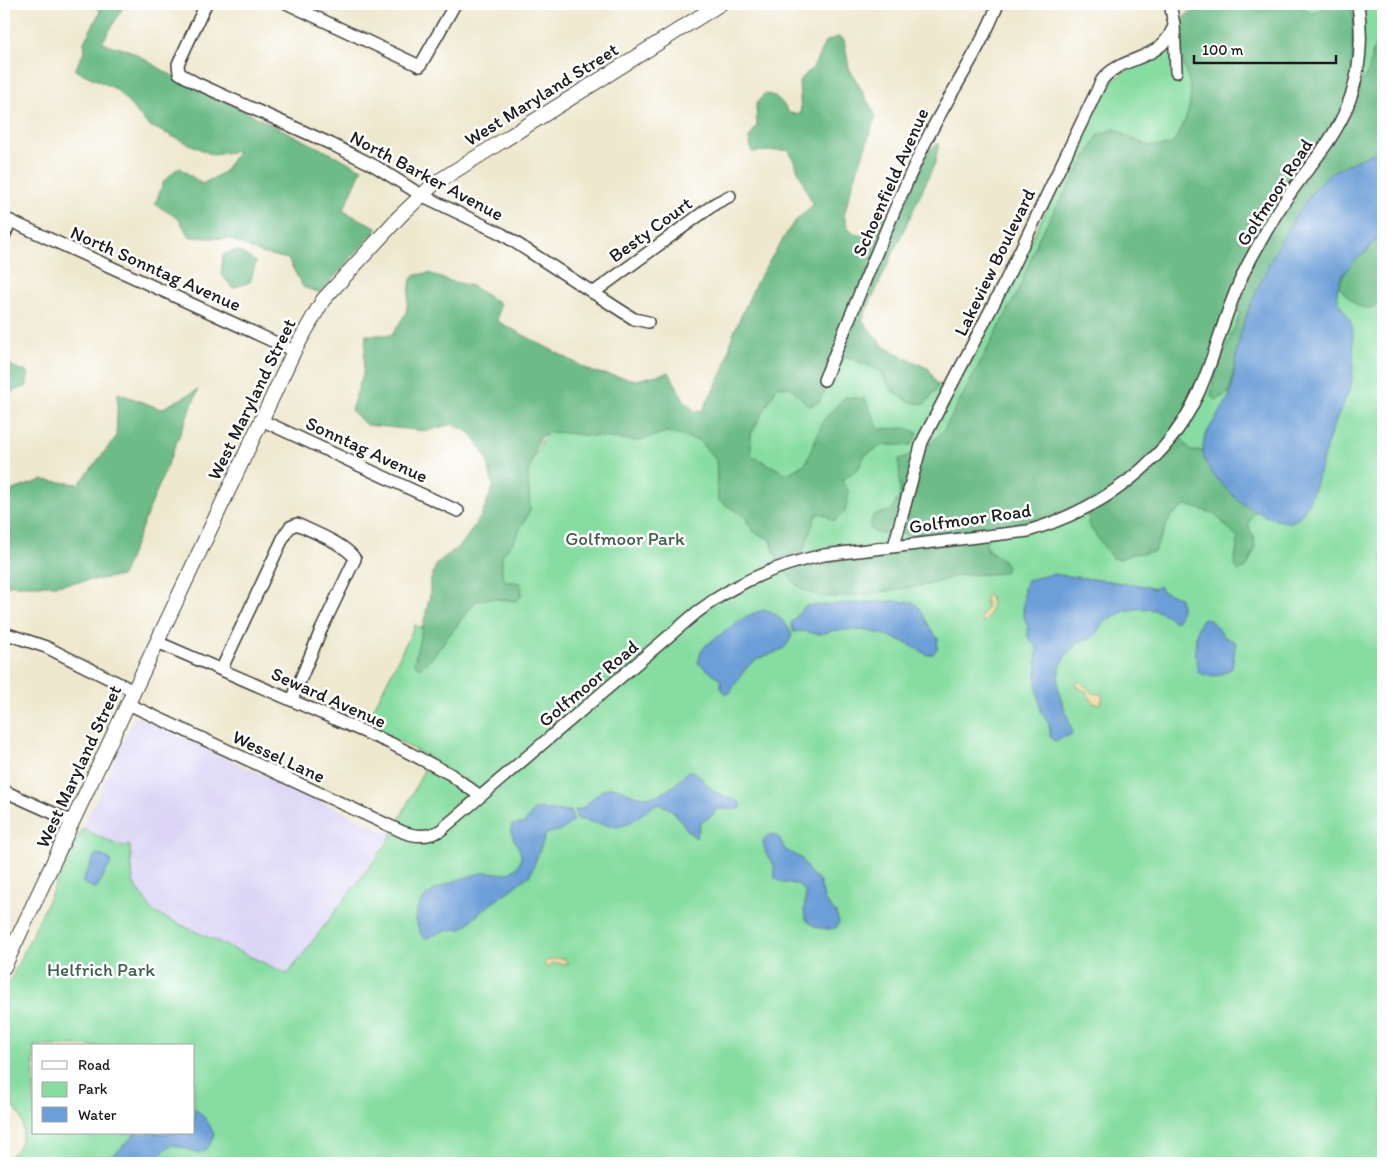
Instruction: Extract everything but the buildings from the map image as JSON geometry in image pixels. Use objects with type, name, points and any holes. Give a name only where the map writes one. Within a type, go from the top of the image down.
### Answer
[{"type":"street","name":"North Barker Avenue","points":[[206,4],[178,64],[181,74],[196,83],[375,166],[421,195],[502,234],[634,319],[648,322]]},
{"type":"street","points":[[288,4],[421,66],[455,4]]},
{"type":"street","name":"West Maryland Street","points":[[4,968],[7,952],[73,822],[261,420],[294,351],[323,300],[421,195],[456,170],[720,4]]},
{"type":"street","name":"Schoenfield Avenue","points":[[824,380],[918,159],[949,96],[982,40],[998,4]]},
{"type":"street","points":[[1170,4],[1176,72]]},
{"type":"street","name":"Golfmoor Road","points":[[417,836],[430,835],[441,830],[696,613],[741,583],[793,562],[894,546],[1008,535],[1054,523],[1114,492],[1165,445],[1188,413],[1206,379],[1246,269],[1272,220],[1325,146],[1347,108],[1355,85],[1362,38],[1358,4]]},
{"type":"street","name":"Lakeview Boulevard","points":[[894,546],[922,442],[1006,280],[1102,80],[1117,68],[1153,52],[1166,42],[1173,28]]},
{"type":"street","name":"Besty Court","points":[[593,293],[716,203],[730,196]]},
{"type":"street","points":[[4,236],[7,220]]},
{"type":"street","name":"North Sonntag Avenue","points":[[7,220],[294,351]]},
{"type":"street","name":"Sonntag Avenue","points":[[261,420],[458,511]]},
{"type":"street","points":[[222,668],[285,534],[290,527],[297,524],[325,537],[349,552],[355,559],[321,630],[292,700]]},
{"type":"street","points":[[4,633],[46,647],[134,690]]},
{"type":"street","name":"Seward Avenue","points":[[157,642],[222,668],[376,737],[450,774],[480,796]]},
{"type":"street","name":"Wessel Lane","points":[[128,704],[403,832],[417,836]]},
{"type":"street","points":[[4,791],[73,822]]},
{"type":"shaded area","points":[[135,716],[392,834],[288,974],[153,912],[133,882],[130,846],[117,845],[82,828]]},
{"type":"green space","points":[[97,4],[125,4],[102,43],[131,51],[169,74],[362,169],[343,211],[378,228],[320,293],[303,287],[288,259],[261,253],[230,239],[189,237],[179,219],[155,204],[164,181],[179,167],[202,184],[224,172],[238,151],[213,155],[148,125],[116,89],[75,70],[85,50],[84,42],[100,12]]},
{"type":"green space","points":[[1200,4],[1299,4],[1312,14],[1332,4],[1348,4],[1354,16],[1352,74],[1361,82],[1370,67],[1372,53],[1377,42],[1383,43],[1383,157],[1374,153],[1311,193],[1286,234],[1253,301],[1240,337],[1230,392],[1216,400],[1211,396],[1214,377],[1240,314],[1236,308],[1229,306],[1178,434],[1191,451],[1202,451],[1211,469],[1224,485],[1238,499],[1255,511],[1249,526],[1254,535],[1255,549],[1246,568],[1239,571],[1234,566],[1238,539],[1215,514],[1186,505],[1171,516],[1154,552],[1132,554],[1119,559],[1112,558],[1088,524],[1089,511],[1039,526],[990,535],[986,542],[987,549],[1003,560],[1007,566],[1005,572],[959,576],[934,583],[861,595],[826,597],[806,591],[796,584],[781,566],[771,540],[753,531],[744,516],[718,500],[716,460],[698,440],[666,432],[639,441],[556,432],[542,435],[536,447],[528,474],[530,510],[514,541],[502,555],[502,576],[506,581],[520,583],[521,597],[515,601],[489,598],[475,602],[431,659],[419,668],[414,663],[430,596],[430,582],[437,563],[462,544],[481,516],[493,487],[487,459],[471,433],[452,424],[427,431],[366,425],[351,410],[363,374],[366,335],[392,335],[406,313],[411,279],[416,275],[429,273],[446,280],[472,286],[500,304],[497,321],[593,372],[637,380],[669,372],[685,402],[696,412],[702,411],[724,370],[733,334],[757,281],[793,223],[813,205],[789,150],[752,152],[749,139],[757,125],[756,105],[764,94],[769,94],[779,100],[789,113],[801,114],[799,81],[814,66],[825,42],[838,37],[844,40],[849,68],[876,116],[849,195],[844,216],[848,229],[860,236],[882,217],[901,213],[928,151],[939,143],[935,163],[862,320],[884,347],[929,369],[938,387],[925,404],[910,402],[891,390],[881,371],[848,357],[842,359],[819,402],[809,406],[790,387],[777,387],[751,434],[751,455],[787,474],[806,463],[824,419],[845,397],[865,399],[879,429],[906,428],[918,433],[911,445],[883,445],[865,455],[859,467],[842,481],[849,492],[845,512],[834,521],[822,513],[816,515],[802,554],[812,562],[826,564],[905,545],[908,539],[904,533],[876,533],[870,528],[873,515],[891,511],[900,496],[899,459],[925,450],[944,430],[1019,290],[1039,237],[1099,135],[1115,129],[1149,145],[1163,146],[1172,144],[1189,110],[1191,95],[1178,45],[1179,27],[1184,17]]},
{"type":"green space","points":[[1249,4],[1383,4],[1383,1163],[4,1163],[17,1149],[23,1128],[20,1115],[11,1105],[4,1101],[4,994],[82,828],[117,845],[130,846],[133,882],[153,912],[288,974],[388,842],[430,758],[366,724],[415,625],[441,637],[558,410],[704,426],[836,334],[955,392],[1108,86],[1139,62],[1195,36],[1253,16]]},
{"type":"green space","points":[[1383,227],[1383,302],[1369,308],[1363,308],[1353,302],[1338,286],[1347,269],[1358,257],[1367,252]]},
{"type":"green space","points":[[237,250],[256,262],[250,282],[233,288],[221,274],[223,255]]},
{"type":"green space","points":[[4,360],[14,367],[29,373],[26,387],[4,394]]},
{"type":"green space","points":[[198,390],[122,576],[55,585],[4,585],[4,493],[42,480],[79,484],[116,437],[118,393],[161,409]]},
{"type":"sand","points":[[988,594],[991,600],[991,608],[989,616],[984,622],[980,619],[987,607],[985,598]]},
{"type":"sand","points":[[1079,681],[1093,693],[1101,694],[1103,697],[1100,704],[1093,703],[1087,692],[1078,687],[1076,683]]},
{"type":"sand","points":[[559,958],[565,959],[568,964],[554,963],[548,967],[544,966],[546,961]]},
{"type":"water","points":[[1374,152],[1383,157],[1383,227],[1379,236],[1342,277],[1337,292],[1339,301],[1349,318],[1352,328],[1353,366],[1350,388],[1333,427],[1317,481],[1307,506],[1294,521],[1274,519],[1249,508],[1222,484],[1211,471],[1204,457],[1204,442],[1210,427],[1224,406],[1231,391],[1239,339],[1253,299],[1291,223],[1320,183],[1334,171]]},
{"type":"water","points":[[1053,574],[1140,585],[1154,589],[1159,586],[1162,591],[1179,597],[1181,606],[1177,621],[1173,621],[1157,611],[1147,609],[1137,609],[1117,614],[1101,626],[1094,637],[1082,640],[1073,647],[1066,656],[1058,676],[1059,691],[1072,734],[1055,741],[1050,736],[1049,724],[1041,712],[1036,682],[1037,648],[1028,637],[1028,628],[1023,613],[1024,588],[1027,580]]},
{"type":"water","points":[[892,601],[913,603],[919,608],[938,638],[937,649],[933,654],[927,655],[906,643],[874,632],[837,630],[820,634],[801,631],[794,632],[791,623],[805,606]]},
{"type":"water","points":[[767,610],[782,620],[788,627],[792,634],[789,642],[780,650],[752,663],[730,693],[725,693],[722,690],[720,679],[698,663],[701,652],[706,645],[735,624],[751,614]]},
{"type":"water","points":[[1203,618],[1209,619],[1225,637],[1236,642],[1232,668],[1220,675],[1212,676],[1198,672],[1196,636]]},
{"type":"water","points":[[689,770],[699,775],[714,791],[742,805],[740,809],[716,809],[714,814],[701,823],[696,838],[675,813],[664,806],[656,804],[628,824],[617,827],[577,819],[575,810],[581,809],[597,794],[608,788],[615,788],[643,797],[658,795],[672,787]]},
{"type":"water","points":[[541,808],[545,810],[571,811],[573,821],[562,830],[546,834],[530,875],[483,910],[462,929],[447,930],[427,938],[423,937],[417,923],[417,911],[422,901],[431,893],[456,881],[486,872],[509,873],[513,871],[517,867],[521,856],[512,836],[512,825],[525,823],[533,811]]},
{"type":"water","points":[[774,834],[780,839],[785,850],[801,858],[810,873],[819,880],[825,901],[836,913],[839,922],[836,928],[826,929],[811,924],[805,917],[804,912],[805,892],[798,884],[783,883],[775,878],[774,865],[766,854],[763,842],[767,836]]},
{"type":"water","points":[[98,854],[111,860],[111,863],[96,889],[83,883],[83,880],[95,855]]},
{"type":"water","points":[[195,1109],[206,1120],[214,1135],[210,1144],[202,1152],[173,1145],[168,1147],[152,1163],[101,1163],[102,1159],[116,1153],[135,1134],[195,1134]]},
{"type":"park label","name":"Golfmoor Park","points":[[625,538]]},
{"type":"park label","name":"Helfrich Park","points":[[101,969]]}]
